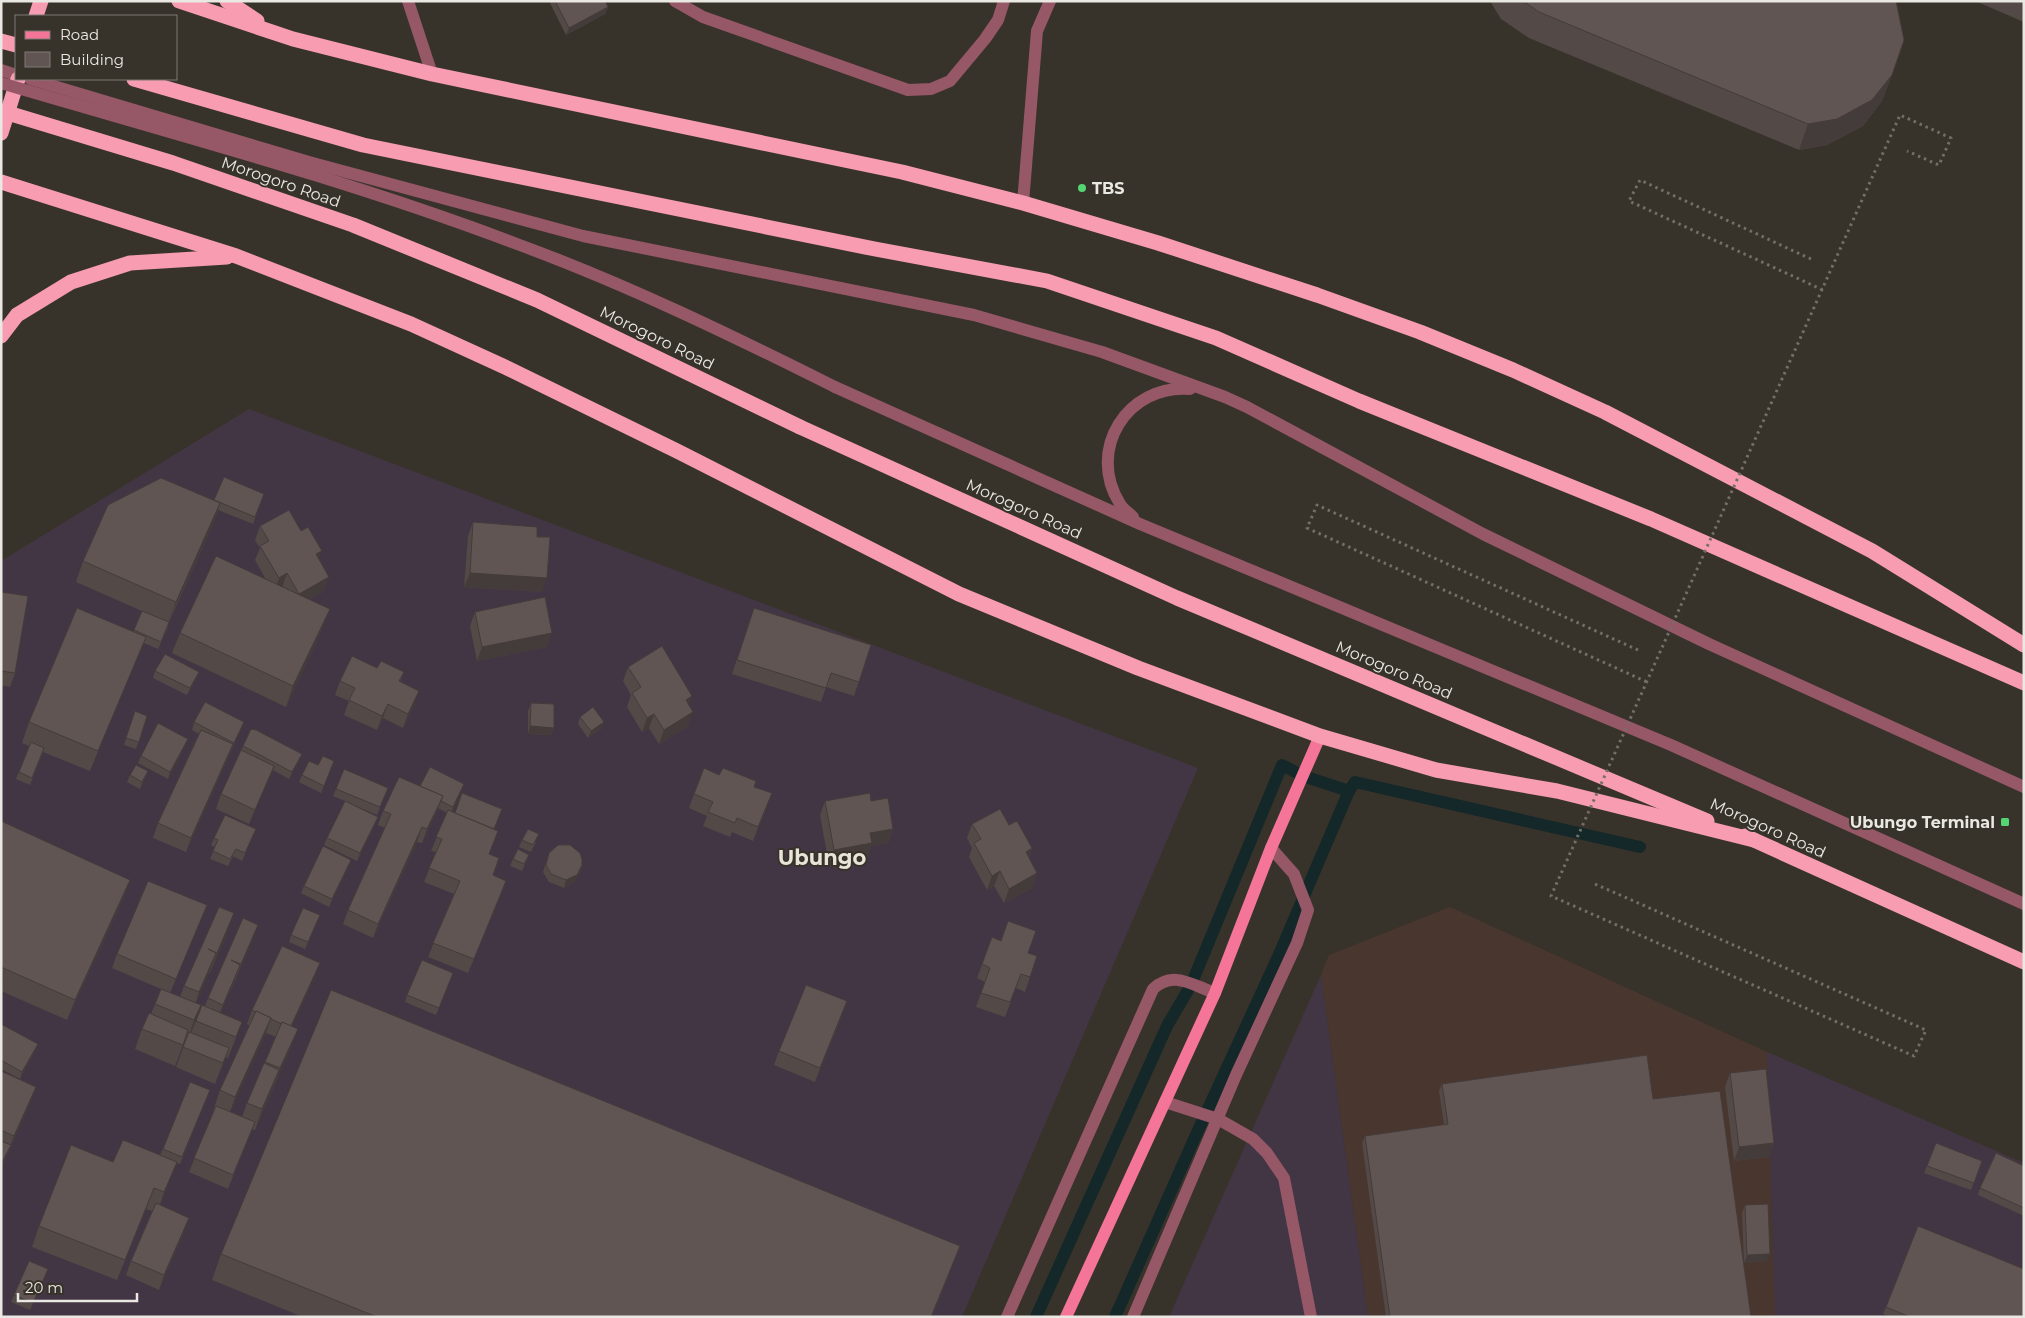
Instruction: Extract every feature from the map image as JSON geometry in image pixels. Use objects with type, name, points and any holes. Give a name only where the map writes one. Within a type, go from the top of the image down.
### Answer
[{"type":"highway","points":[[36,15],[41,1]]},
{"type":"highway","points":[[179,1],[293,39],[432,74],[902,172],[1023,203],[1158,243],[1317,295],[1420,332],[1513,370],[1605,412],[1872,551],[2024,645]]},
{"type":"highway","points":[[227,1],[253,19],[293,39]]},
{"type":"highway","points":[[1,41],[15,45]]},
{"type":"highway","points":[[1,133],[18,80]]},
{"type":"highway","points":[[137,80],[363,145],[875,249],[1047,281],[1216,338],[1360,401],[1651,519],[2024,683]]},
{"type":"highway","name":"Morogoro Road","points":[[1,110],[173,162],[353,225],[537,300],[800,427],[1177,598],[1754,840],[2024,962]]},
{"type":"highway","points":[[1,182],[236,256],[411,324],[686,455],[959,594],[1138,668],[1320,736],[1436,770],[1557,791],[1754,840]]},
{"type":"highway","points":[[1,336],[17,314],[71,282],[130,262],[236,256]]},
{"type":"main road","points":[[1066,1317],[1215,993],[1271,848],[1320,736]]},
{"type":"street","points":[[408,1],[432,74]]},
{"type":"street","points":[[675,1],[703,17],[908,90],[931,89],[950,81],[985,39],[998,20],[1004,1]]},
{"type":"street","points":[[1023,203],[1037,31],[1050,1]]},
{"type":"street","points":[[1,70],[15,75]]},
{"type":"street","name":"Morogoro Road","points":[[33,80],[308,162],[584,236],[974,314],[1102,352],[1225,397],[1314,442],[1483,534],[1709,644],[2024,787]]},
{"type":"street","name":"Morogoro Road","points":[[1,83],[436,214],[592,273],[711,326],[835,387],[1140,524],[1671,746],[2024,904]]},
{"type":"street","points":[[1140,524],[1120,505],[1110,481],[1107,455],[1114,431],[1129,410],[1150,395],[1175,388],[1199,390],[1225,397]]},
{"type":"street","points":[[1133,1317],[1236,1075],[1297,944],[1308,910],[1294,874],[1271,848]]},
{"type":"street","points":[[1007,1317],[1153,989],[1167,980],[1175,979],[1215,993]]},
{"type":"street","points":[[1166,1102],[1218,1119],[1253,1139],[1267,1153],[1284,1178],[1311,1317]]},
{"type":"path","points":[[1595,884],[1926,1030],[1914,1056],[1552,896],[1900,115],[1951,138],[1940,165],[1907,151]]},
{"type":"path","points":[[1811,259],[1640,180],[1629,201],[1823,290]]},
{"type":"path","points":[[1638,650],[1317,505],[1307,528],[1648,682]]},
{"type":"shaded area","points":[[249,409],[1198,768],[962,1317],[1,1317],[1,561]]},
{"type":"shaded area","points":[[1450,907],[1767,1052],[1777,1218],[1780,1317],[1368,1317],[1321,975],[1329,955]]},
{"type":"shaded area","points":[[1321,975],[1368,1317],[1169,1317]]},
{"type":"shaded area","points":[[1767,1052],[2024,1163],[2024,1317],[1775,1317]]},
{"type":"building","points":[[555,1],[605,1],[608,7],[569,28]]},
{"type":"building","points":[[1523,1],[1896,1],[1904,40],[1892,75],[1872,100],[1837,119],[1808,124],[1539,12]]},
{"type":"building","points":[[224,477],[264,494],[255,517],[214,500]]},
{"type":"building","points":[[161,478],[220,503],[176,602],[83,561],[108,505]]},
{"type":"building","points":[[289,510],[301,531],[308,527],[322,551],[316,554],[329,577],[299,594],[287,573],[279,578],[260,546],[269,541],[260,526]]},
{"type":"building","points":[[473,522],[537,527],[537,537],[550,537],[547,578],[470,573]]},
{"type":"building","points":[[216,556],[330,609],[293,686],[180,633]]},
{"type":"building","points":[[1,592],[28,596],[15,673],[1,671]]},
{"type":"building","points":[[545,597],[552,633],[482,647],[475,612]]},
{"type":"building","points":[[77,608],[146,637],[98,751],[29,722]]},
{"type":"building","points":[[754,608],[871,645],[859,682],[831,673],[826,688],[737,660]]},
{"type":"building","points":[[142,611],[169,622],[161,642],[134,630]]},
{"type":"building","points":[[662,646],[692,696],[686,700],[693,712],[664,730],[654,714],[647,718],[632,693],[641,687],[628,667]]},
{"type":"building","points":[[165,654],[199,672],[190,688],[155,671]]},
{"type":"building","points":[[352,656],[377,668],[381,661],[404,672],[399,681],[419,691],[408,714],[388,704],[382,716],[349,700],[355,688],[340,681]]},
{"type":"building","points":[[205,702],[244,722],[234,743],[194,722]]},
{"type":"building","points":[[531,703],[554,704],[554,728],[530,726]]},
{"type":"building","points":[[593,707],[604,722],[591,731],[580,717]]},
{"type":"building","points":[[135,711],[147,716],[139,742],[126,738]]},
{"type":"building","points":[[158,723],[188,739],[170,772],[141,756]]},
{"type":"building","points":[[251,729],[302,754],[292,772],[243,746]]},
{"type":"building","points":[[201,730],[233,744],[191,838],[158,823]]},
{"type":"building","points":[[31,742],[44,748],[32,778],[19,772]]},
{"type":"building","points":[[241,750],[274,766],[255,810],[221,794]]},
{"type":"building","points":[[323,756],[334,761],[324,786],[302,775],[309,761],[318,765]]},
{"type":"building","points":[[136,765],[148,771],[142,782],[130,775]]},
{"type":"building","points":[[430,767],[464,784],[453,807],[441,801],[443,796],[420,786]]},
{"type":"building","points":[[704,768],[719,775],[723,768],[756,781],[754,787],[772,793],[758,827],[737,818],[735,823],[708,812],[713,802],[694,794]]},
{"type":"building","points":[[344,769],[388,788],[380,807],[336,789]]},
{"type":"building","points":[[399,777],[443,796],[427,829],[422,827],[378,924],[348,910],[391,814],[383,811]]},
{"type":"building","points":[[462,793],[502,809],[494,829],[455,813]]},
{"type":"building","points":[[870,793],[871,801],[888,798],[893,829],[870,833],[872,843],[834,850],[825,801]]},
{"type":"building","points":[[345,801],[378,817],[360,853],[327,838]]},
{"type":"building","points":[[1000,809],[1009,825],[1017,821],[1032,848],[1026,852],[1037,873],[1009,889],[1000,871],[992,876],[974,843],[981,839],[972,824]]},
{"type":"building","points":[[448,810],[498,831],[489,854],[499,858],[493,875],[506,881],[474,959],[433,943],[460,881],[429,868],[442,839],[436,837]]},
{"type":"building","points":[[225,815],[256,829],[245,853],[236,849],[230,859],[213,851],[218,840],[214,838]]},
{"type":"building","points":[[1,821],[130,880],[75,1000],[1,967]]},
{"type":"building","points":[[528,829],[539,834],[533,845],[522,840]]},
{"type":"building","points":[[558,845],[570,845],[580,853],[582,859],[582,865],[577,875],[566,880],[551,874],[546,865],[549,853]]},
{"type":"building","points":[[323,846],[351,860],[332,899],[304,886]]},
{"type":"building","points":[[518,849],[529,855],[524,864],[513,859]]},
{"type":"building","points":[[148,881],[207,905],[176,979],[117,954]]},
{"type":"building","points":[[219,907],[234,913],[217,953],[208,949],[216,953],[199,992],[184,986]]},
{"type":"building","points":[[303,908],[320,915],[308,942],[291,935]]},
{"type":"building","points":[[243,918],[258,925],[241,964],[231,960],[240,965],[223,1005],[208,998]]},
{"type":"building","points":[[1008,921],[1036,931],[1028,953],[1037,956],[1030,977],[1021,974],[1010,1002],[981,993],[990,968],[982,964],[992,937],[1001,941]]},
{"type":"building","points":[[282,946],[320,963],[291,1026],[282,1022],[282,1024],[252,1010]]},
{"type":"building","points":[[422,960],[453,973],[439,1008],[407,995]]},
{"type":"building","points":[[806,985],[847,1001],[820,1068],[779,1051]]},
{"type":"building","points":[[161,989],[201,1005],[194,1020],[155,1004]]},
{"type":"building","points":[[331,990],[960,1246],[931,1317],[377,1317],[221,1254]]},
{"type":"building","points":[[202,1005],[242,1022],[236,1037],[196,1021]]},
{"type":"building","points":[[256,1011],[271,1018],[235,1097],[220,1090]]},
{"type":"building","points":[[149,1013],[188,1030],[183,1045],[142,1029]]},
{"type":"building","points":[[282,1022],[298,1029],[280,1068],[265,1062]]},
{"type":"building","points":[[1,1024],[38,1044],[22,1072],[1,1060]]},
{"type":"building","points":[[189,1032],[229,1048],[223,1063],[183,1047]]},
{"type":"building","points":[[1647,1055],[1653,1099],[1720,1091],[1751,1317],[1390,1317],[1365,1136],[1448,1124],[1442,1084]]},
{"type":"building","points":[[264,1063],[279,1070],[262,1109],[247,1103]]},
{"type":"building","points":[[1766,1069],[1774,1143],[1739,1147],[1730,1073]]},
{"type":"building","points":[[1,1071],[36,1087],[14,1136],[1,1130]]},
{"type":"building","points":[[190,1082],[210,1090],[182,1157],[163,1149]]},
{"type":"building","points":[[216,1106],[255,1122],[233,1175],[194,1158]]},
{"type":"building","points":[[123,1140],[177,1162],[164,1192],[154,1188],[125,1260],[39,1226],[71,1145],[113,1162]]},
{"type":"building","points":[[1,1141],[11,1145],[1,1164]]},
{"type":"building","points":[[1936,1143],[1982,1161],[1974,1183],[1927,1166]]},
{"type":"building","points":[[1996,1153],[2024,1166],[2024,1208],[1980,1188]]},
{"type":"building","points":[[156,1203],[189,1218],[164,1275],[131,1261]]},
{"type":"building","points":[[1768,1204],[1770,1254],[1747,1255],[1745,1205]]},
{"type":"building","points":[[1918,1226],[2024,1269],[2024,1317],[1910,1317],[1886,1307]]},
{"type":"building","points":[[29,1261],[48,1269],[33,1303],[14,1295]]},
{"type":"waterway","points":[[1036,1317],[1167,1026],[1191,985],[1282,765],[1303,776],[1349,791],[1355,782],[1640,847]]},
{"type":"waterway","points":[[1115,1317],[1277,959],[1349,791]]},
{"type":"place","name":"TBS","points":[[1082,188]]},
{"type":"place","name":"Ubungo Terminal","points":[[2005,822]]},
{"type":"district","name":"Ubungo","points":[[822,857]]}]
